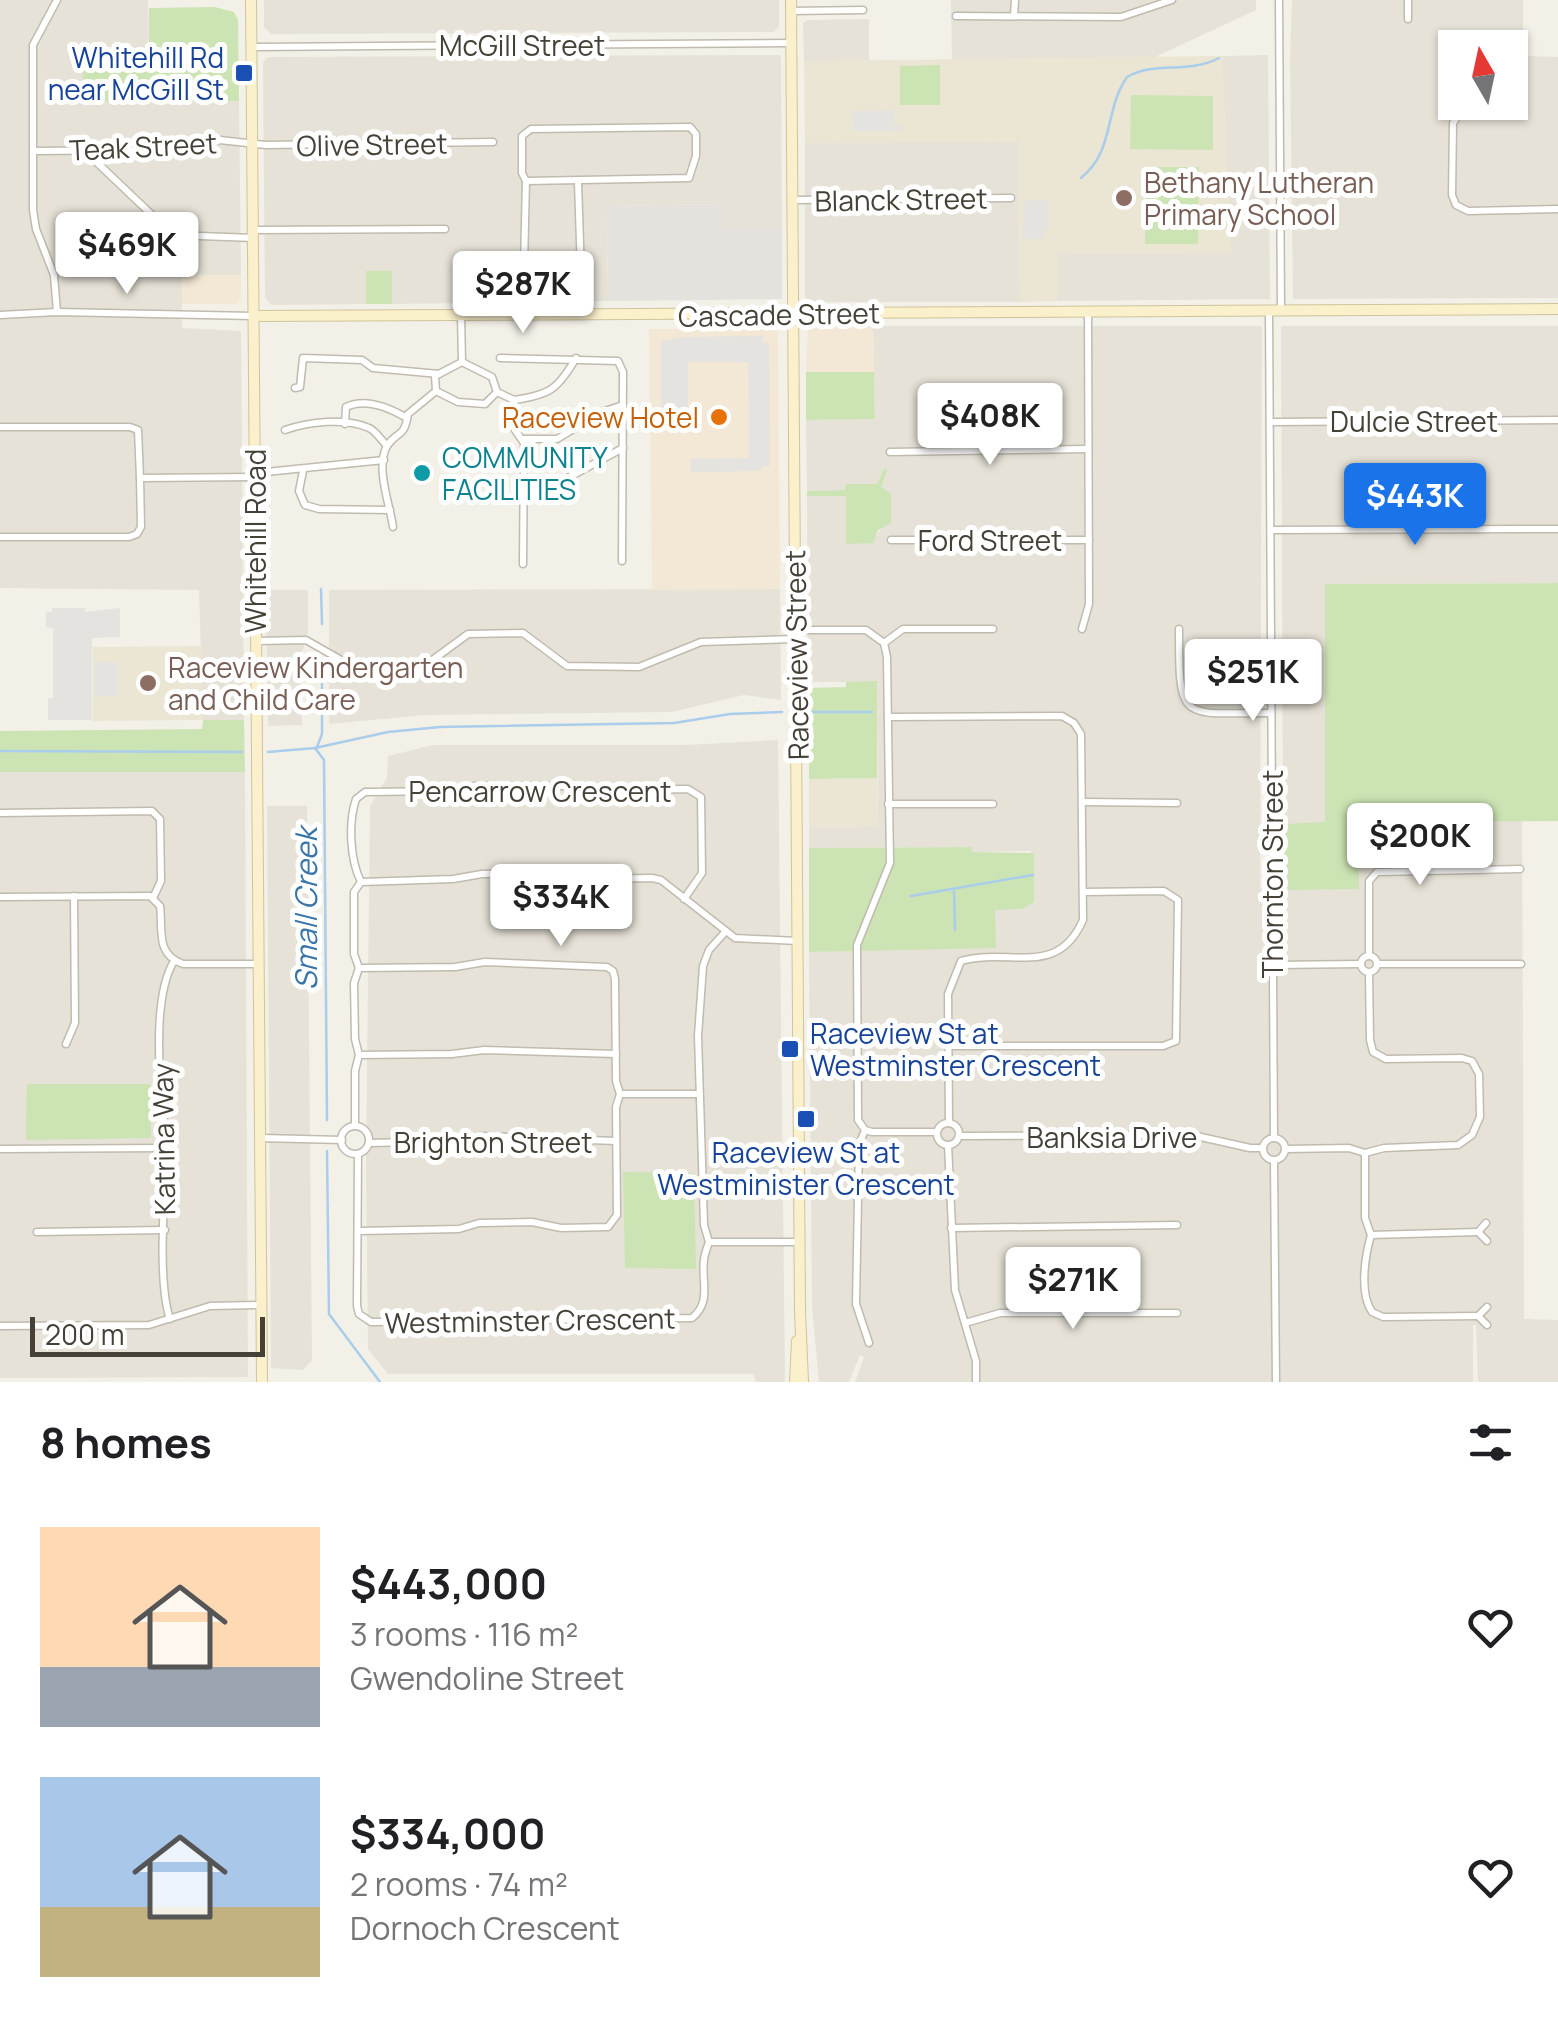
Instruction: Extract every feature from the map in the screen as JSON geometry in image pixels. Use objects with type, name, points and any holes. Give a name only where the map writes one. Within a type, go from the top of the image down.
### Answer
[{"type":"street","points":[[57,0],[33,45],[33,210],[54,275],[57,312]]},
{"type":"street","name":"Whitehill Road","points":[[251,0],[262,1382]]},
{"type":"street","points":[[1014,16],[1015,0]]},
{"type":"street","points":[[956,16],[1121,17],[1172,0]]},
{"type":"street","name":"Thornton Street","points":[[1274,1138],[1270,422],[1279,0]]},
{"type":"street","points":[[1408,0],[1408,19]]},
{"type":"street","points":[[791,5],[862,10]]},
{"type":"street","name":"Raceview Street","points":[[791,5],[803,1382]]},
{"type":"street","name":"McGill Street","points":[[252,46],[792,44]]},
{"type":"street","points":[[1455,120],[1452,195],[1456,205],[1468,210],[1558,209]]},
{"type":"street","points":[[526,181],[689,178],[696,156],[694,130],[525,132],[521,142],[526,181],[526,274],[580,276],[578,182]]},
{"type":"street","name":"Teak Street","points":[[34,151],[153,150],[220,140],[252,143]]},
{"type":"street","name":"Olive Street","points":[[252,143],[492,142]]},
{"type":"street","points":[[86,152],[173,235],[445,229]]},
{"type":"street","name":"Blanck Street","points":[[792,200],[1011,198]]},
{"type":"street","name":"Cascade Street","points":[[0,316],[57,312],[460,316],[1558,309]]},
{"type":"street","points":[[1082,629],[1089,604],[1088,311]]},
{"type":"street","points":[[460,316],[462,362]]},
{"type":"street","points":[[295,388],[300,386],[303,358],[362,360],[373,368],[438,374]]},
{"type":"street","points":[[500,358],[618,361],[622,372],[622,561]]},
{"type":"street","points":[[462,362],[492,377],[498,392],[514,400],[539,396],[561,384],[576,358]]},
{"type":"street","points":[[436,391],[435,376],[462,362]]},
{"type":"street","points":[[436,391],[458,402],[486,404],[498,392]]},
{"type":"street","points":[[393,527],[384,460],[387,446],[405,430],[408,414],[436,391]]},
{"type":"street","points":[[514,400],[524,484],[523,564]]},
{"type":"street","points":[[346,424],[346,406],[356,402],[390,408],[407,418]]},
{"type":"street","points":[[521,439],[557,438],[622,405]]},
{"type":"street","name":"Dulcie Street","points":[[1270,422],[1558,420]]},
{"type":"street","points":[[286,430],[306,423],[346,424],[371,428],[387,446]]},
{"type":"street","points":[[0,427],[138,430],[141,528],[129,537],[0,537]]},
{"type":"street","points":[[524,484],[562,480],[622,448]]},
{"type":"street","points":[[890,452],[1088,449]]},
{"type":"street","points":[[140,478],[255,475],[384,460]]},
{"type":"street","points":[[304,471],[299,492],[305,505],[320,509],[390,510]]},
{"type":"street","points":[[1271,530],[1558,529]]},
{"type":"street","name":"Ford Street","points":[[891,540],[1088,540]]},
{"type":"street","points":[[884,643],[903,629],[993,629]]},
{"type":"street","points":[[1180,629],[1180,693],[1187,705],[1200,712],[1271,713]]},
{"type":"street","points":[[256,641],[306,640],[355,668],[423,666],[468,634],[524,632],[568,666],[640,666],[701,642],[866,630],[884,643],[887,656],[890,863],[857,944],[858,1120],[866,1130],[937,1132]]},
{"type":"street","points":[[888,717],[1062,716],[1074,723],[1081,734],[1083,920],[1074,941],[1056,954],[973,957],[962,961],[948,994],[949,1123]]},
{"type":"street","name":"Pencarrow Crescent","points":[[361,882],[353,864],[353,812],[356,799],[366,792],[454,791],[475,786],[688,790],[701,797],[702,873],[684,899]]},
{"type":"street","points":[[1084,802],[1178,802]]},
{"type":"street","points":[[888,804],[993,804]]},
{"type":"street","points":[[0,813],[152,812],[160,819],[162,881],[153,898]]},
{"type":"street","points":[[1272,965],[1361,964],[1369,956],[1369,881],[1376,872],[1520,869]]},
{"type":"street","points":[[355,1126],[355,1070],[359,1056],[354,983],[359,968],[354,950],[354,892],[361,882],[453,879],[482,874],[652,878],[661,880],[743,941],[799,941]]},
{"type":"street","points":[[948,1046],[1162,1046],[1176,1040],[1178,900],[1164,891],[1083,892]]},
{"type":"street","points":[[66,1044],[76,1023],[74,896]]},
{"type":"street","points":[[0,897],[153,898]]},
{"type":"street","points":[[153,898],[161,912],[163,947],[174,961],[258,964]]},
{"type":"street","points":[[726,931],[709,950],[702,966],[698,1094],[704,1137],[704,1225],[708,1242],[800,1242]]},
{"type":"street","points":[[1369,956],[1378,964],[1521,964]]},
{"type":"street","name":"Katrina Way","points":[[170,1319],[164,1295],[169,1173],[161,1107],[162,990],[174,961]]},
{"type":"street","points":[[358,1231],[532,1222],[561,1228],[608,1227],[617,1215],[616,1108],[620,1094],[616,1081],[615,978],[607,967],[485,962],[455,967],[359,968]]},
{"type":"street","points":[[1361,964],[1369,973]]},
{"type":"street","points":[[1369,973],[1378,964]]},
{"type":"street","points":[[1286,1149],[1349,1148],[1365,1153],[1384,1148],[1458,1145],[1476,1129],[1480,1108],[1478,1069],[1472,1061],[1376,1056],[1370,1040],[1369,973]]},
{"type":"street","points":[[359,1056],[484,1050],[616,1054]]},
{"type":"street","points":[[620,1094],[698,1094]]},
{"type":"street","points":[[937,1132],[943,1124],[956,1126],[960,1136],[948,1145]]},
{"type":"street","points":[[355,1126],[366,1131],[369,1143],[358,1154],[348,1152],[342,1140],[346,1130],[355,1126]]},
{"type":"street","points":[[866,1130],[859,1145],[856,1304],[868,1343]]},
{"type":"street","points":[[937,1132],[941,1143],[948,1145]]},
{"type":"street","name":"Brighton Street","points":[[369,1143],[458,1141],[492,1136],[616,1141]]},
{"type":"street","name":"Banksia Drive","points":[[960,1136],[1200,1136],[1263,1148]]},
{"type":"street","points":[[262,1138],[342,1140]]},
{"type":"street","points":[[1274,1138],[1281,1140],[1286,1149],[1281,1158],[1274,1160],[1266,1157],[1263,1148],[1265,1142],[1274,1138]]},
{"type":"street","points":[[948,1145],[954,1290],[976,1361],[976,1382]]},
{"type":"street","points":[[0,1150],[163,1148]]},
{"type":"street","points":[[1365,1153],[1365,1218],[1372,1235],[1366,1254],[1366,1284],[1367,1304],[1372,1312],[1384,1317],[1478,1316],[1487,1307]]},
{"type":"street","name":"Westminster Crescent","points":[[358,1154],[356,1252],[359,1314],[364,1320],[381,1323],[692,1318],[701,1312],[705,1299],[704,1256],[708,1242]]},
{"type":"street","points":[[1274,1160],[1276,1382]]},
{"type":"street","points":[[1478,1232],[1486,1223]]},
{"type":"street","points":[[951,1228],[1177,1225]]},
{"type":"street","points":[[37,1232],[165,1230]]},
{"type":"street","points":[[1372,1235],[1478,1232],[1487,1240]]},
{"type":"street","points":[[0,1326],[149,1325],[210,1306],[261,1306]]},
{"type":"street","name":"Raceview Street","points":[[795,1382],[800,1310]]},
{"type":"street","points":[[964,1323],[1000,1312],[1177,1313]]},
{"type":"street","points":[[1478,1316],[1487,1325]]},
{"type":"shaded area","points":[[0,0],[148,0],[149,50],[107,49],[84,102],[239,101],[241,275],[182,276],[182,328],[241,331],[244,720],[203,720],[199,590],[0,588]]},
{"type":"shaded area","points":[[264,0],[779,0],[779,27],[774,32],[271,34],[264,27]]},
{"type":"shaded area","points":[[951,0],[1256,0],[1256,10],[1155,57],[952,60]]},
{"type":"shaded area","points":[[1292,0],[1523,0],[1523,30],[1438,30],[1438,120],[1528,120],[1528,56],[1558,57],[1558,298],[1293,299]]},
{"type":"shaded area","points":[[869,19],[869,61],[804,61],[803,23]]},
{"type":"shaded area","points":[[781,55],[782,227],[722,227],[721,204],[607,206],[608,301],[392,304],[392,271],[366,272],[366,304],[272,305],[265,298],[263,62],[268,57]]},
{"type":"shaded area","points":[[1268,55],[1270,299],[1058,301],[1058,253],[1230,252],[1222,56]]},
{"type":"shaded area","name":"Bethany Lutheran Primary School","points":[[1222,56],[1231,252],[1058,253],[1058,301],[1020,302],[1019,142],[805,143],[804,61]]},
{"type":"shaded area","points":[[894,110],[894,125],[902,125],[902,131],[854,131],[852,111]]},
{"type":"shaded area","points":[[1019,141],[1020,302],[810,302],[805,297],[805,143]]},
{"type":"shaded area","points":[[1025,200],[1049,200],[1049,225],[1041,239],[1022,239]]},
{"type":"shaded area","points":[[722,204],[723,227],[782,227],[782,299],[608,301],[607,206]]},
{"type":"shaded area","points":[[241,275],[241,298],[236,304],[182,304],[182,276]]},
{"type":"shaded area","points":[[873,326],[1262,326],[1260,889],[1359,889],[1359,823],[1522,821],[1524,1319],[1558,1320],[1558,1382],[1478,1382],[1473,1325],[1473,1382],[855,1382],[864,1357],[860,1355],[849,1382],[819,1382],[812,1306],[809,952],[875,949],[995,909],[1022,909],[1031,851],[971,852],[970,847],[809,848],[809,827],[878,826],[877,682],[808,682],[807,496],[846,496],[846,543],[874,538],[884,525],[881,487],[888,471],[884,469],[877,484],[807,491],[806,420],[875,419]]},
{"type":"shaded area","points":[[873,326],[874,372],[806,372],[808,328]]},
{"type":"shaded area","points":[[1281,326],[1558,326],[1558,583],[1325,584],[1325,823],[1283,824]]},
{"type":"shaded area","points":[[649,329],[773,329],[778,333],[780,589],[652,590]]},
{"type":"shaded area","points":[[763,336],[763,342],[769,343],[770,466],[762,467],[762,471],[691,472],[690,459],[749,458],[748,362],[688,362],[688,410],[661,411],[661,341]]},
{"type":"shaded area","points":[[780,589],[781,700],[744,695],[672,712],[426,715],[329,724],[329,590]]},
{"type":"shaded area","points":[[266,590],[308,590],[308,632],[301,655],[302,725],[268,726]]},
{"type":"shaded area","points":[[52,608],[85,608],[85,612],[120,608],[120,637],[92,638],[92,720],[48,720],[48,698],[53,698],[53,628],[46,627],[46,612],[52,612]]},
{"type":"shaded area","name":"Raceview Kindergarten and Child Care","points":[[202,646],[203,720],[93,721],[93,647]]},
{"type":"shaded area","points":[[95,662],[117,662],[117,696],[95,697]]},
{"type":"shaded area","points":[[778,740],[785,1382],[756,1382],[753,1374],[388,1374],[368,1349],[366,1159],[370,806],[387,778],[388,756],[433,745],[686,745]]},
{"type":"shaded area","points":[[0,772],[245,772],[248,1377],[0,1378]]},
{"type":"shaded area","points":[[877,778],[878,826],[809,827],[809,779]]},
{"type":"shaded area","points":[[267,806],[307,806],[312,1360],[303,1370],[271,1368]]},
{"type":"green space","points":[[215,7],[234,12],[238,20],[239,101],[83,102],[83,60],[107,49],[149,49],[149,8]]},
{"type":"green space","points":[[940,65],[940,105],[900,105],[900,66]]},
{"type":"green space","points":[[1131,95],[1213,96],[1213,150],[1130,149]]},
{"type":"green space","points":[[1146,167],[1199,167],[1198,244],[1145,244]]},
{"type":"green space","points":[[366,271],[392,271],[392,304],[366,304]]},
{"type":"green space","points":[[806,372],[874,372],[875,419],[806,420]]},
{"type":"green space","points":[[884,469],[888,470],[881,487],[891,494],[891,523],[878,530],[873,543],[846,544],[846,496],[807,496],[807,491],[845,490],[846,484],[877,484]]},
{"type":"green space","points":[[1558,583],[1558,821],[1359,823],[1359,889],[1284,890],[1283,824],[1325,822],[1325,584]]},
{"type":"green space","points":[[877,681],[877,778],[809,779],[809,688]]},
{"type":"green space","points":[[203,720],[244,720],[245,772],[0,772],[0,731],[202,729]]},
{"type":"green space","points":[[971,847],[972,852],[1034,853],[1034,902],[1022,909],[995,910],[996,948],[809,952],[809,848]]},
{"type":"green space","points":[[27,1084],[150,1084],[151,1138],[26,1140]]},
{"type":"green space","points":[[623,1172],[694,1173],[696,1269],[625,1268]]},
{"type":"waterway","points":[[1081,178],[1099,155],[1127,77],[1149,69],[1195,66],[1219,58]]},
{"type":"waterway","points":[[321,589],[322,624]]},
{"type":"waterway","points":[[317,747],[322,734],[322,660]]},
{"type":"waterway","points":[[315,748],[388,732],[440,727],[674,723],[730,714],[782,712]]},
{"type":"waterway","points":[[807,712],[872,712]]},
{"type":"waterway","name":"Small Creek","points":[[268,752],[315,748],[324,760],[327,1120]]},
{"type":"waterway","name":"Small Creek","points":[[0,751],[242,752]]},
{"type":"waterway","points":[[911,896],[1033,875]]},
{"type":"waterway","points":[[954,891],[955,930]]},
{"type":"waterway","name":"Small Creek","points":[[327,1151],[329,1314],[380,1382]]},
{"type":"place","name":"Whitehill Rd near McGill St","points":[[244,73]]},
{"type":"place","name":"Bethany Lutheran Primary School","points":[[1124,198]]},
{"type":"place","name":"Raceview Hotel","points":[[719,417]]},
{"type":"place","name":"COMMUNITY FACILITIES","points":[[422,473]]},
{"type":"place","name":"Raceview Kindergarten and Child Care","points":[[148,683]]},
{"type":"place","name":"Raceview St at Westminster Crescent","points":[[790,1049]]},
{"type":"place","name":"Raceview St at Westminister Crescent","points":[[806,1119]]}]
